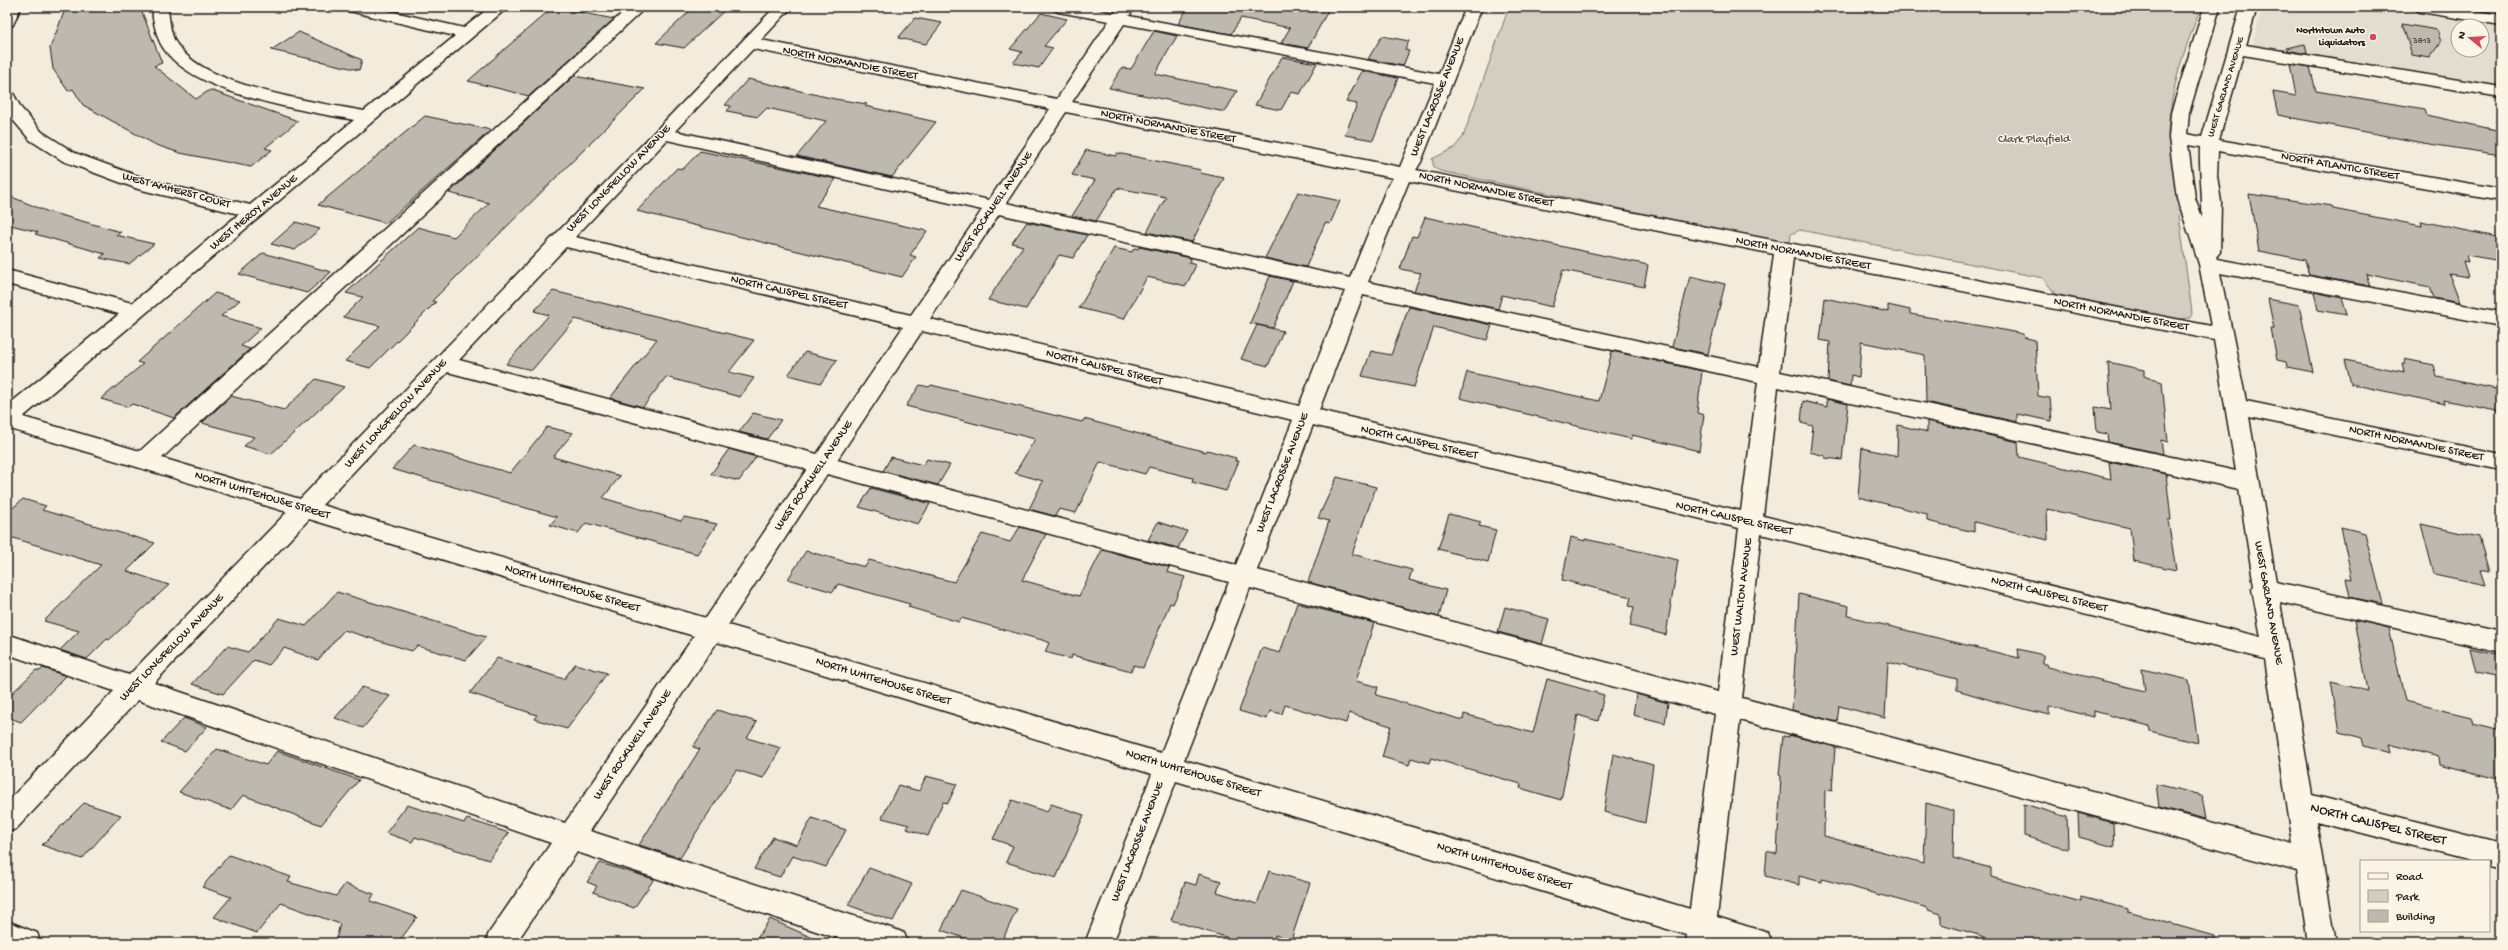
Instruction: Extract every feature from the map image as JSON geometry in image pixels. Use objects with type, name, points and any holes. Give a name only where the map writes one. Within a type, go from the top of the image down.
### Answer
[{"type":"street","points":[[7,22],[13,7]]},
{"type":"street","points":[[162,7],[160,11],[169,46],[196,71],[256,93],[368,117]]},
{"type":"street","points":[[351,7],[468,34]]},
{"type":"street","name":"WEST HEROY AVENUE","points":[[7,419],[500,7]]},
{"type":"street","points":[[144,461],[638,7]]},
{"type":"street","name":"WEST LONGFELLOW AVENUE","points":[[7,820],[306,509],[784,7]]},
{"type":"street","points":[[1058,7],[1123,13],[1445,80]]},
{"type":"street","name":"WEST LACROSSE AVENUE","points":[[1099,943],[1396,187],[1412,162],[1474,7]]},
{"type":"street","name":"WEST GARLAND AVENUE","points":[[2212,7],[2188,81],[2180,113],[2178,138],[2186,198],[2210,264],[2237,407],[2264,589],[2276,651],[2322,943]]},
{"type":"street","name":"WEST GARLAND AVENUE","points":[[2210,264],[2212,202],[2208,176],[2209,144],[2238,49],[2249,7]]},
{"type":"street","points":[[2420,7],[2501,20]]},
{"type":"street","name":"WEST ROCKWELL AVENUE","points":[[499,943],[711,631],[1123,13]]},
{"type":"street","name":"NORTH NORMANDIE STREET","points":[[749,44],[1405,173],[1784,250],[2223,335]]},
{"type":"street","points":[[2238,49],[2501,92]]},
{"type":"street","name":"WEST AMHERST COURT","points":[[7,97],[14,110],[36,136],[69,157],[144,185],[254,212]]},
{"type":"street","points":[[662,134],[1357,285],[2248,482]]},
{"type":"street","name":"NORTH ATLANTIC STREET","points":[[2178,138],[2501,195]]},
{"type":"street","name":"NORTH CALISPEL STREET","points":[[561,240],[917,322],[1751,522],[2276,651]]},
{"type":"street","name":"WEST WALTON AVENUE","points":[[1701,935],[1784,250]]},
{"type":"street","points":[[2210,264],[2501,319]]},
{"type":"street","points":[[7,277],[135,311]]},
{"type":"street","points":[[444,363],[2309,860]]},
{"type":"street","name":"NORTH NORMANDIE STREET","points":[[2237,407],[2501,462]]},
{"type":"street","name":"NORTH WHITEHOUSE STREET","points":[[7,419],[711,631],[1168,766],[1701,935],[1758,943]]},
{"type":"street","points":[[2264,589],[2501,642]]},
{"type":"street","points":[[7,644],[135,686],[570,837],[894,943]]},
{"type":"street","name":"NORTH CALISPEL STREET","points":[[2301,805],[2501,856]]},
{"type":"street","points":[[7,935],[27,943]]},
{"type":"shaded area","points":[[2262,7],[2370,7],[2450,19],[2450,58],[2490,58],[2490,25],[2501,27],[2501,88],[2252,46]]},
{"type":"green space","name":"Clark Playfield","points":[[1509,7],[2201,7],[2179,69],[2169,117],[2168,134],[2192,312],[2191,318],[2173,319],[2056,295],[2043,278],[1800,230],[1791,234],[1790,244],[1440,171],[1434,167],[1432,159],[1454,148],[1463,137]]},
{"type":"building","points":[[66,7],[140,7],[162,63],[154,66],[196,99],[210,90],[298,121],[265,148],[272,150],[251,167],[180,153],[156,145],[83,105],[73,89],[68,91],[53,69],[50,48]]},
{"type":"building","points":[[553,7],[614,19],[529,96],[468,81]]},
{"type":"building","points":[[694,7],[728,7],[684,48],[656,43]]},
{"type":"building","points":[[1188,7],[1218,7],[1238,11],[1238,7],[1330,7],[1308,48],[1281,43],[1290,28],[1241,18],[1231,34],[1178,24]]},
{"type":"building","points":[[1041,13],[1067,19],[1044,46],[1053,48],[1039,68],[1013,63],[1022,52],[1010,49]]},
{"type":"building","points":[[915,18],[942,23],[926,44],[898,38]]},
{"type":"building","points":[[2402,24],[2437,30],[2441,42],[2429,58],[2412,55]]},
{"type":"building","points":[[1154,31],[1177,36],[1155,74],[1237,91],[1225,112],[1109,88],[1122,68],[1131,69]]},
{"type":"building","points":[[299,32],[362,60],[359,70],[271,50]]},
{"type":"building","points":[[1382,36],[1409,41],[1405,50],[1409,51],[1403,66],[1368,59]]},
{"type":"building","points":[[2305,44],[2307,54],[2287,50],[2286,48]]},
{"type":"building","points":[[1282,57],[1317,63],[1300,94],[1291,92],[1281,110],[1255,105]]},
{"type":"building","points":[[2290,64],[2310,67],[2316,91],[2425,109],[2427,115],[2501,131],[2501,155],[2423,143],[2278,115],[2273,92],[2296,96]]},
{"type":"building","points":[[1362,71],[1398,78],[1373,140],[1345,135],[1357,104],[1346,102]]},
{"type":"building","points":[[574,76],[645,89],[432,301],[436,302],[370,368],[345,361],[380,326],[343,317],[363,297],[346,293],[418,227],[454,237],[489,203],[449,193]]},
{"type":"building","points":[[748,79],[835,99],[867,104],[865,106],[936,122],[892,177],[797,156],[826,121],[767,108],[758,117],[727,111],[731,106],[725,105]]},
{"type":"building","points":[[425,116],[491,130],[386,223],[318,205]]},
{"type":"building","points":[[1086,150],[1116,156],[1117,153],[1201,170],[1200,173],[1224,178],[1192,242],[1147,232],[1166,197],[1117,188],[1096,221],[1072,216],[1095,180],[1072,175]]},
{"type":"building","points":[[700,151],[836,179],[816,206],[927,231],[910,255],[916,257],[902,277],[637,211],[677,168],[683,169]]},
{"type":"building","points":[[1298,192],[1340,201],[1330,224],[1325,223],[1306,267],[1265,258]]},
{"type":"building","points":[[2249,194],[2332,206],[2333,209],[2422,226],[2421,221],[2501,238],[2501,261],[2466,255],[2468,262],[2463,261],[2468,277],[2449,274],[2460,303],[2434,298],[2430,287],[2366,274],[2370,286],[2309,275],[2305,260],[2259,251]]},
{"type":"building","points":[[7,195],[46,211],[121,232],[116,235],[154,244],[129,264],[100,258],[105,254],[35,234],[38,232],[7,224]]},
{"type":"building","points":[[1425,217],[1648,265],[1644,287],[1563,270],[1552,307],[1502,295],[1498,309],[1414,291],[1421,273],[1400,269],[1412,236],[1417,237]]},
{"type":"building","points":[[296,222],[320,229],[295,250],[271,244]]},
{"type":"building","points":[[1027,222],[1087,235],[1073,258],[1059,255],[1026,309],[988,300],[1023,246],[1012,243]]},
{"type":"building","points":[[1139,247],[1191,258],[1189,263],[1196,265],[1186,286],[1147,277],[1124,319],[1079,308],[1114,248],[1132,252],[1134,248],[1138,249]]},
{"type":"building","points":[[263,253],[331,272],[307,293],[239,274]]},
{"type":"building","points":[[1270,276],[1293,281],[1273,328],[1250,323]]},
{"type":"building","points":[[1690,276],[1725,284],[1708,354],[1672,347]]},
{"type":"building","points":[[553,291],[754,340],[729,372],[754,378],[740,397],[666,377],[643,407],[610,398],[657,339],[575,319],[532,370],[506,364],[549,315],[534,311]]},
{"type":"building","points":[[2314,292],[2342,298],[2347,315],[2318,310]]},
{"type":"building","points":[[215,293],[240,300],[221,316],[261,328],[241,346],[250,349],[174,418],[132,404],[128,407],[101,399],[143,364],[137,362]]},
{"type":"building","points":[[1825,298],[1888,312],[1888,305],[1910,310],[1910,314],[2023,334],[2023,337],[2035,340],[2038,396],[2050,398],[2052,421],[2017,414],[2017,422],[1926,402],[1925,355],[1861,342],[1859,377],[1851,375],[1850,386],[1828,381],[1830,342],[1820,340]]},
{"type":"building","points":[[2268,299],[2299,305],[2313,372],[2287,367],[2286,362],[2277,360],[2271,329],[2274,329]]},
{"type":"building","points":[[1409,307],[1492,325],[1487,340],[1434,327],[1414,387],[1362,376],[1371,351],[1391,355]]},
{"type":"building","points":[[1257,325],[1283,331],[1268,366],[1241,359]]},
{"type":"building","points":[[1612,351],[1702,371],[1697,413],[1704,415],[1699,451],[1632,435],[1631,439],[1460,398],[1467,372],[1599,401]]},
{"type":"building","points":[[805,352],[837,360],[821,383],[788,375]]},
{"type":"building","points":[[2404,359],[2434,365],[2437,377],[2501,390],[2501,412],[2444,400],[2445,404],[2351,384],[2345,360],[2404,372],[2402,364],[2405,364]]},
{"type":"building","points":[[2108,362],[2144,370],[2144,376],[2162,383],[2168,442],[2161,440],[2163,454],[2108,442],[2107,434],[2097,432],[2095,407],[2111,410]]},
{"type":"building","points":[[316,379],[344,387],[271,454],[244,446],[254,437],[202,423],[231,396],[284,410]]},
{"type":"building","points":[[920,385],[929,387],[931,385],[1082,422],[1084,419],[1206,452],[1207,450],[1236,458],[1235,461],[1239,461],[1226,491],[1192,482],[1193,478],[1149,467],[1145,474],[1100,462],[1076,513],[1059,509],[1055,516],[1029,509],[1043,481],[1015,473],[1035,439],[906,406]]},
{"type":"building","points":[[1827,399],[1848,404],[1842,460],[1825,458],[1825,456],[1810,452],[1813,426],[1801,423],[1803,401],[1827,407]]},
{"type":"building","points":[[753,413],[781,420],[767,439],[739,432]]},
{"type":"building","points":[[1927,421],[2018,442],[2019,457],[2111,479],[2109,462],[2166,474],[2171,520],[2168,520],[2176,570],[2134,561],[2130,528],[2047,509],[2048,540],[1974,522],[1974,532],[1927,521],[1927,514],[1858,497],[1862,448],[1897,456],[1898,425],[1927,432]]},
{"type":"building","points":[[547,427],[573,433],[553,457],[620,476],[603,498],[681,521],[684,517],[717,524],[697,554],[586,523],[578,533],[550,525],[557,517],[392,469],[414,445],[510,473]]},
{"type":"building","points":[[729,449],[756,457],[739,481],[711,474]]},
{"type":"building","points":[[891,457],[923,465],[927,459],[950,465],[938,485],[883,471]]},
{"type":"building","points":[[1337,477],[1376,487],[1352,554],[1412,570],[1409,580],[1446,590],[1439,617],[1308,582],[1329,521],[1318,518]]},
{"type":"building","points":[[871,488],[930,504],[918,524],[859,507]]},
{"type":"building","points":[[23,499],[46,506],[42,510],[155,543],[127,571],[169,585],[109,640],[107,639],[87,659],[60,650],[79,631],[44,621],[101,565],[7,536],[7,513]]},
{"type":"building","points":[[1449,514],[1481,522],[1479,526],[1496,530],[1488,562],[1438,549]]},
{"type":"building","points":[[1158,522],[1187,531],[1178,548],[1148,540]]},
{"type":"building","points":[[2421,524],[2479,537],[2489,572],[2481,570],[2486,585],[2434,574]]},
{"type":"building","points":[[1020,527],[1046,534],[1022,580],[1079,596],[1102,550],[1169,567],[1167,572],[1185,577],[1173,604],[1170,603],[1143,668],[1134,665],[1131,671],[1072,655],[1071,659],[1045,652],[1049,643],[1042,640],[961,618],[959,622],[908,607],[910,604],[838,584],[833,592],[788,579],[806,551],[865,567],[869,560],[954,582],[982,534],[1010,542]]},
{"type":"building","points":[[2341,527],[2365,533],[2383,604],[2350,597],[2346,578],[2352,579]]},
{"type":"building","points":[[1571,537],[1678,560],[1666,635],[1630,626],[1634,607],[1629,606],[1631,597],[1562,580]]},
{"type":"building","points":[[337,592],[486,637],[466,660],[417,646],[412,651],[344,630],[318,660],[284,648],[269,665],[254,660],[223,694],[192,684],[227,646],[248,652],[279,618],[306,626]]},
{"type":"building","points":[[1799,594],[1849,606],[1848,616],[2019,658],[2018,649],[2043,655],[2043,664],[2046,664],[2047,667],[2145,691],[2142,669],[2189,680],[2198,743],[2150,731],[2149,726],[2094,711],[2094,717],[2049,706],[2049,715],[2004,704],[1957,690],[1957,679],[1888,662],[1885,718],[1839,706],[1837,722],[1792,710]]},
{"type":"building","points":[[1297,603],[1374,623],[1356,681],[1378,687],[1376,695],[1463,720],[1464,714],[1533,733],[1547,679],[1604,695],[1598,721],[1578,715],[1561,800],[1520,788],[1521,784],[1431,758],[1429,763],[1411,758],[1409,765],[1382,757],[1391,726],[1349,713],[1346,723],[1285,705],[1282,714],[1270,711],[1267,719],[1239,711],[1262,648],[1280,653]]},
{"type":"building","points":[[1505,607],[1549,619],[1542,644],[1498,632]]},
{"type":"building","points":[[2355,620],[2389,628],[2405,701],[2471,717],[2473,724],[2501,731],[2501,780],[2440,764],[2439,757],[2388,744],[2390,753],[2364,746],[2362,738],[2340,732],[2331,682],[2368,691]]},
{"type":"building","points":[[2470,648],[2501,655],[2501,677],[2476,672]]},
{"type":"building","points":[[497,658],[564,679],[575,664],[607,673],[567,729],[534,719],[537,715],[470,693]]},
{"type":"building","points":[[43,668],[66,676],[21,722],[7,717],[7,698],[36,670],[40,671]]},
{"type":"building","points":[[362,687],[390,696],[363,728],[335,718]]},
{"type":"building","points":[[1636,694],[1668,703],[1665,723],[1633,715]]},
{"type":"building","points":[[717,710],[757,722],[747,738],[781,748],[763,778],[736,770],[680,858],[639,845],[700,749],[693,747]]},
{"type":"building","points":[[184,718],[207,727],[185,751],[161,742]]},
{"type":"building","points":[[1789,735],[1835,747],[1832,791],[1825,789],[1824,836],[1924,863],[1926,803],[1954,811],[1953,858],[1991,868],[1991,877],[2081,902],[2081,897],[2128,909],[2128,912],[2215,936],[2215,943],[2006,943],[1941,924],[1941,914],[1928,910],[1928,908],[1822,879],[1822,882],[1799,876],[1799,885],[1765,876],[1767,851],[1777,854],[1781,776],[1779,775],[1783,736],[1789,737]]},
{"type":"building","points":[[217,749],[266,765],[277,751],[359,780],[321,825],[243,795],[231,810],[179,792]]},
{"type":"building","points":[[1613,754],[1653,765],[1645,823],[1604,812]]},
{"type":"building","points":[[926,776],[957,784],[948,803],[943,802],[928,836],[907,829],[909,825],[882,818],[898,785],[919,791]]},
{"type":"building","points":[[2156,784],[2202,795],[2206,819],[2159,807]]},
{"type":"building","points":[[1012,800],[1047,812],[1051,804],[1084,815],[1056,878],[1006,862],[1013,846],[993,839]]},
{"type":"building","points":[[84,803],[121,815],[82,859],[42,845]]},
{"type":"building","points":[[2024,804],[2067,817],[2068,849],[2024,836]]},
{"type":"building","points":[[407,805],[464,823],[467,819],[509,833],[489,860],[415,837],[412,842],[386,833]]},
{"type":"building","points":[[2078,813],[2113,823],[2114,847],[2079,837]]},
{"type":"building","points":[[812,818],[846,830],[826,867],[792,856],[780,877],[754,869],[773,837],[797,845]]},
{"type":"building","points":[[229,855],[291,877],[288,882],[336,896],[345,884],[374,894],[370,901],[417,917],[398,943],[335,943],[340,924],[281,903],[257,933],[214,917],[231,897],[202,887]]},
{"type":"building","points":[[600,863],[654,879],[634,908],[593,892],[597,886],[587,882]]},
{"type":"building","points":[[869,868],[912,884],[893,921],[848,905]]},
{"type":"building","points":[[1269,871],[1310,883],[1291,940],[1275,935],[1272,943],[1244,943],[1171,920],[1185,882],[1196,885],[1199,874],[1221,881],[1217,892],[1257,904]]},
{"type":"building","points":[[961,890],[1017,909],[1001,943],[979,943],[941,930]]},
{"type":"building","points":[[770,919],[824,943],[754,943]]},
{"type":"place","name":"Northtown Auto Liquidators","points":[[2373,37]]}]
